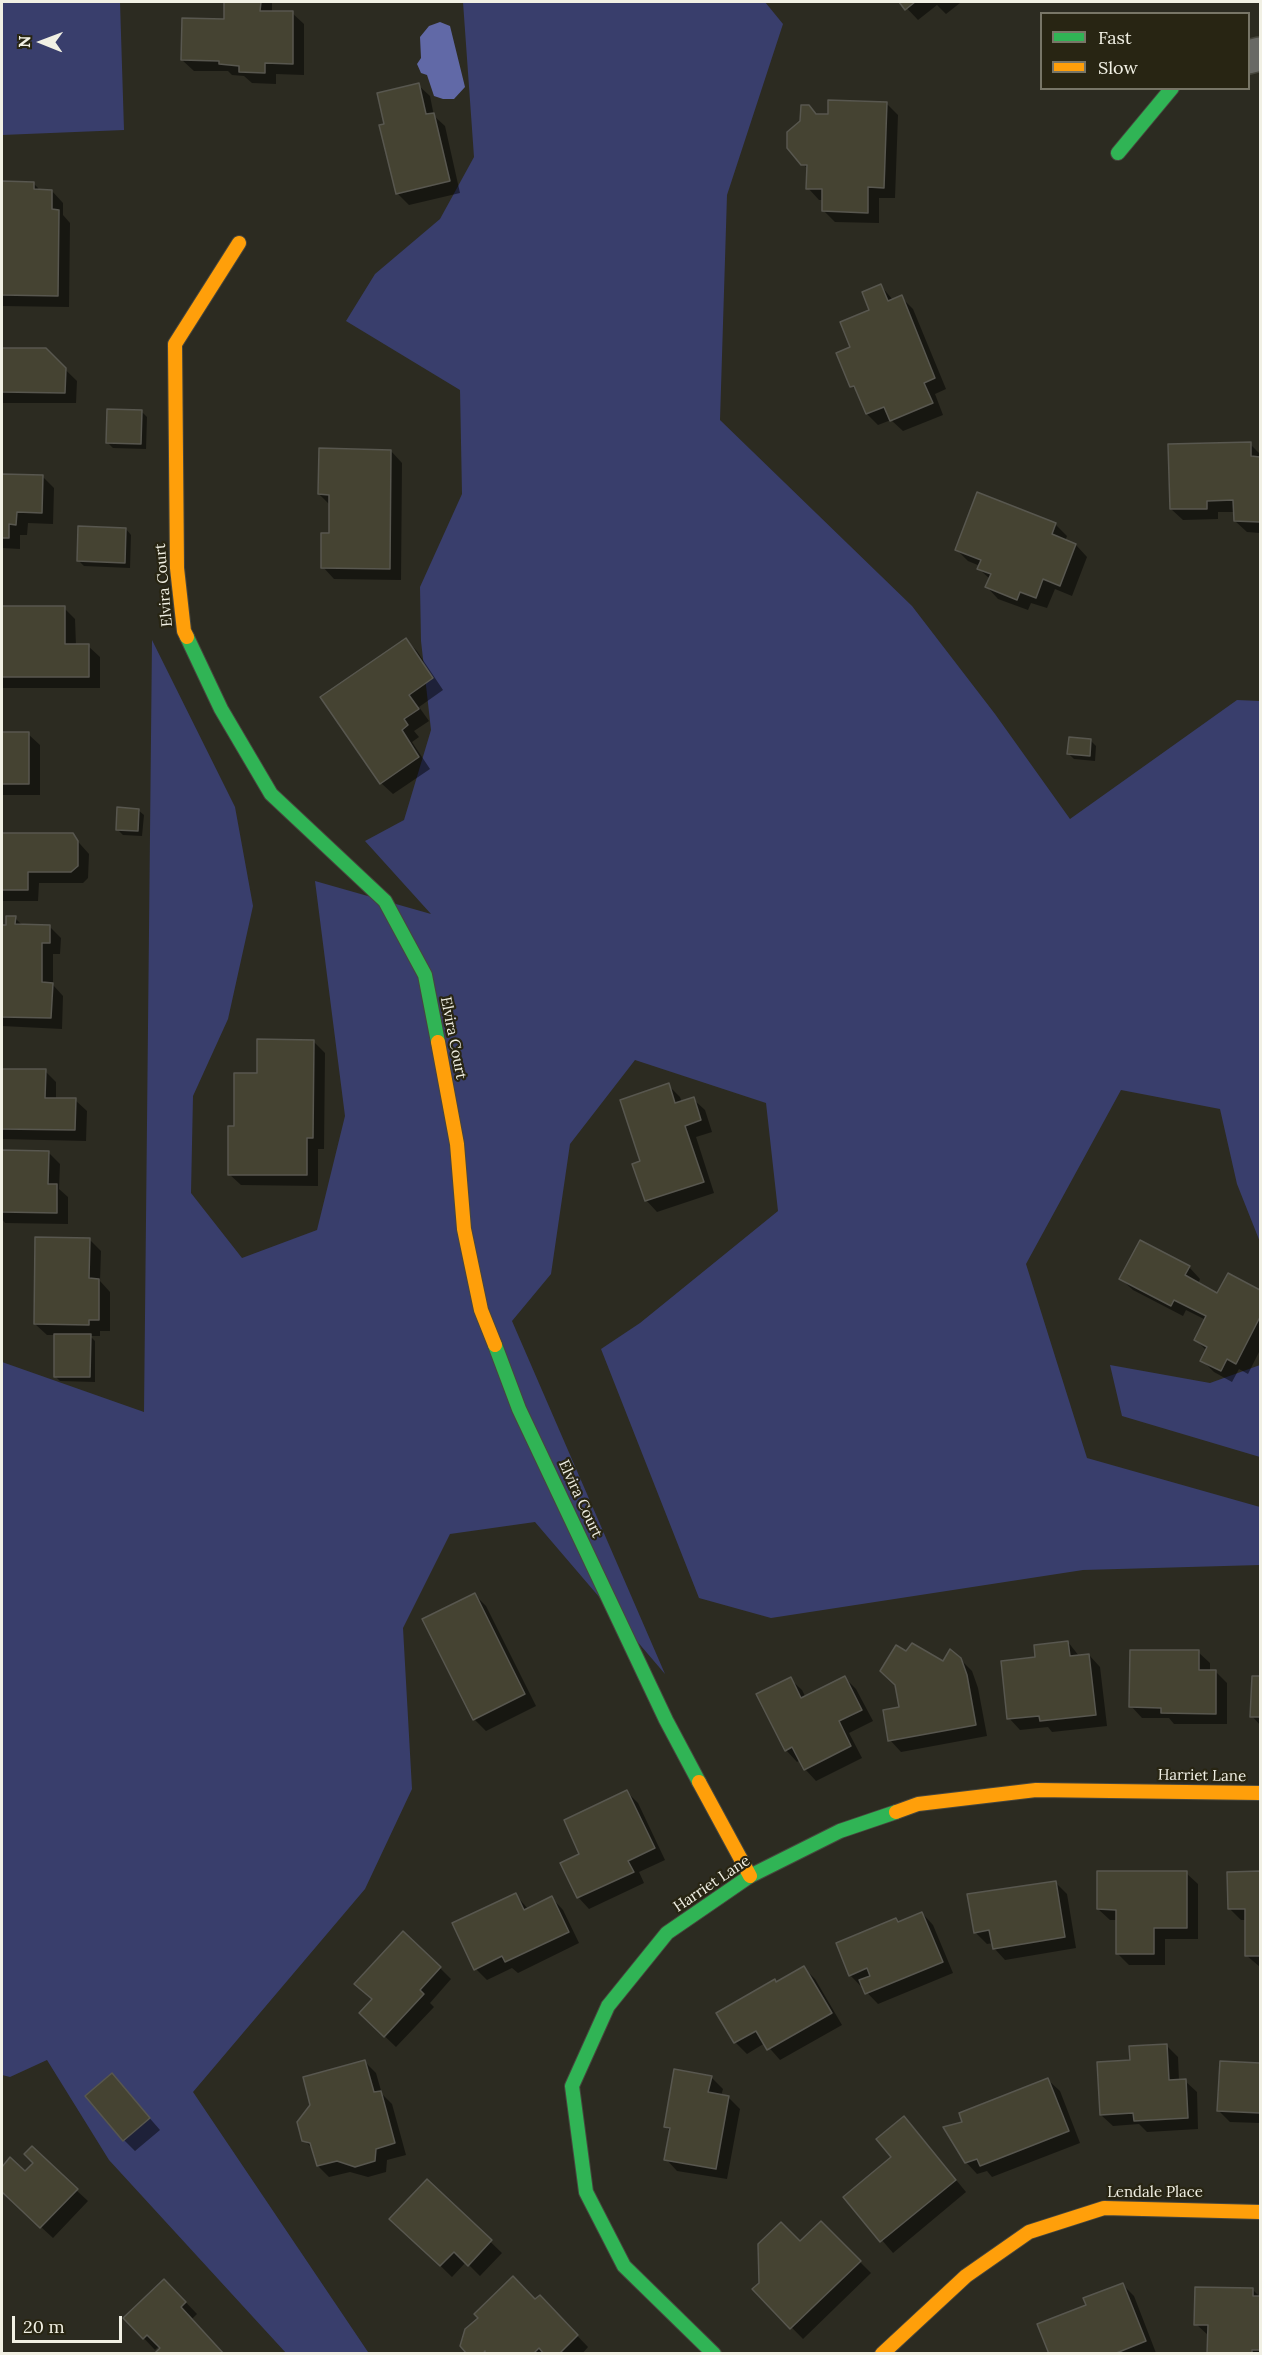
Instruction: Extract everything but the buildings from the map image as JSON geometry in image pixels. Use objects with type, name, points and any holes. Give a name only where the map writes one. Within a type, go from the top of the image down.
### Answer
[{"type":"street","points":[[1118,153],[1170,90]]},
{"type":"street","name":"Elvira Court","points":[[239,243],[174,344],[177,568],[184,631],[221,709],[271,794],[385,901],[424,975],[457,1144],[464,1229],[481,1310],[519,1409],[666,1720],[750,1876]]},
{"type":"street","name":"Harriet Lane","points":[[714,2354],[624,2266],[586,2192],[572,2086],[608,2006],[667,1933],[750,1876],[840,1831],[918,1804],[1036,1790],[1260,1793]]},
{"type":"street","name":"Lendale Place","points":[[882,2354],[966,2276],[1029,2232],[1104,2208],[1260,2212]]},
{"type":"shaded area","points":[[2,2],[120,2],[124,130],[2,135]]},
{"type":"shaded area","points":[[463,2],[765,2],[783,24],[727,195],[720,420],[912,606],[995,714],[1070,819],[1237,700],[1260,701],[1260,1242],[1237,1184],[1220,1109],[1121,1090],[1026,1264],[1087,1458],[1260,1507],[1260,1565],[1083,1570],[771,1618],[699,1598],[601,1349],[640,1323],[778,1211],[766,1103],[635,1060],[570,1144],[551,1274],[512,1321],[665,1674],[535,1522],[450,1534],[403,1628],[412,1789],[365,1889],[193,2092],[368,2352],[286,2353],[109,2160],[47,2060],[10,2077],[2,2075],[2,1362],[144,1412],[152,640],[235,807],[253,906],[228,1019],[193,1096],[191,1193],[242,1258],[317,1230],[345,1116],[315,881],[431,914],[365,841],[404,820],[431,730],[421,641],[420,587],[462,494],[460,390],[346,321],[375,274],[440,219],[474,157]]},
{"type":"shaded area","points":[[440,22],[450,26],[465,87],[454,99],[434,96],[427,75],[421,73],[417,64],[421,58],[420,37],[429,26]]},
{"type":"shaded area","points":[[1110,1365],[1210,1383],[1260,1365],[1260,1457],[1122,1416]]},
{"type":"traffic: fast","points":[[1118,153],[1170,90]]},
{"type":"traffic: fast","points":[[187,637],[221,709],[271,794],[385,901],[425,975],[438,1042]]},
{"type":"traffic: fast","points":[[495,1345],[519,1409],[666,1720],[699,1782]]},
{"type":"traffic: fast","points":[[714,2354],[624,2266],[586,2192],[572,2086],[608,2006],[667,1933],[750,1876],[840,1831],[896,1812]]},
{"type":"traffic: slow","points":[[187,637],[184,631],[177,568],[175,344],[239,243]]},
{"type":"traffic: slow","points":[[438,1042],[457,1144],[464,1229],[481,1310],[495,1345]]},
{"type":"traffic: slow","points":[[699,1782],[750,1876]]},
{"type":"traffic: slow","points":[[896,1812],[918,1804],[1036,1790],[1260,1793]]},
{"type":"traffic: slow","points":[[882,2354],[966,2276],[1029,2232],[1104,2208],[1260,2212]]}]
